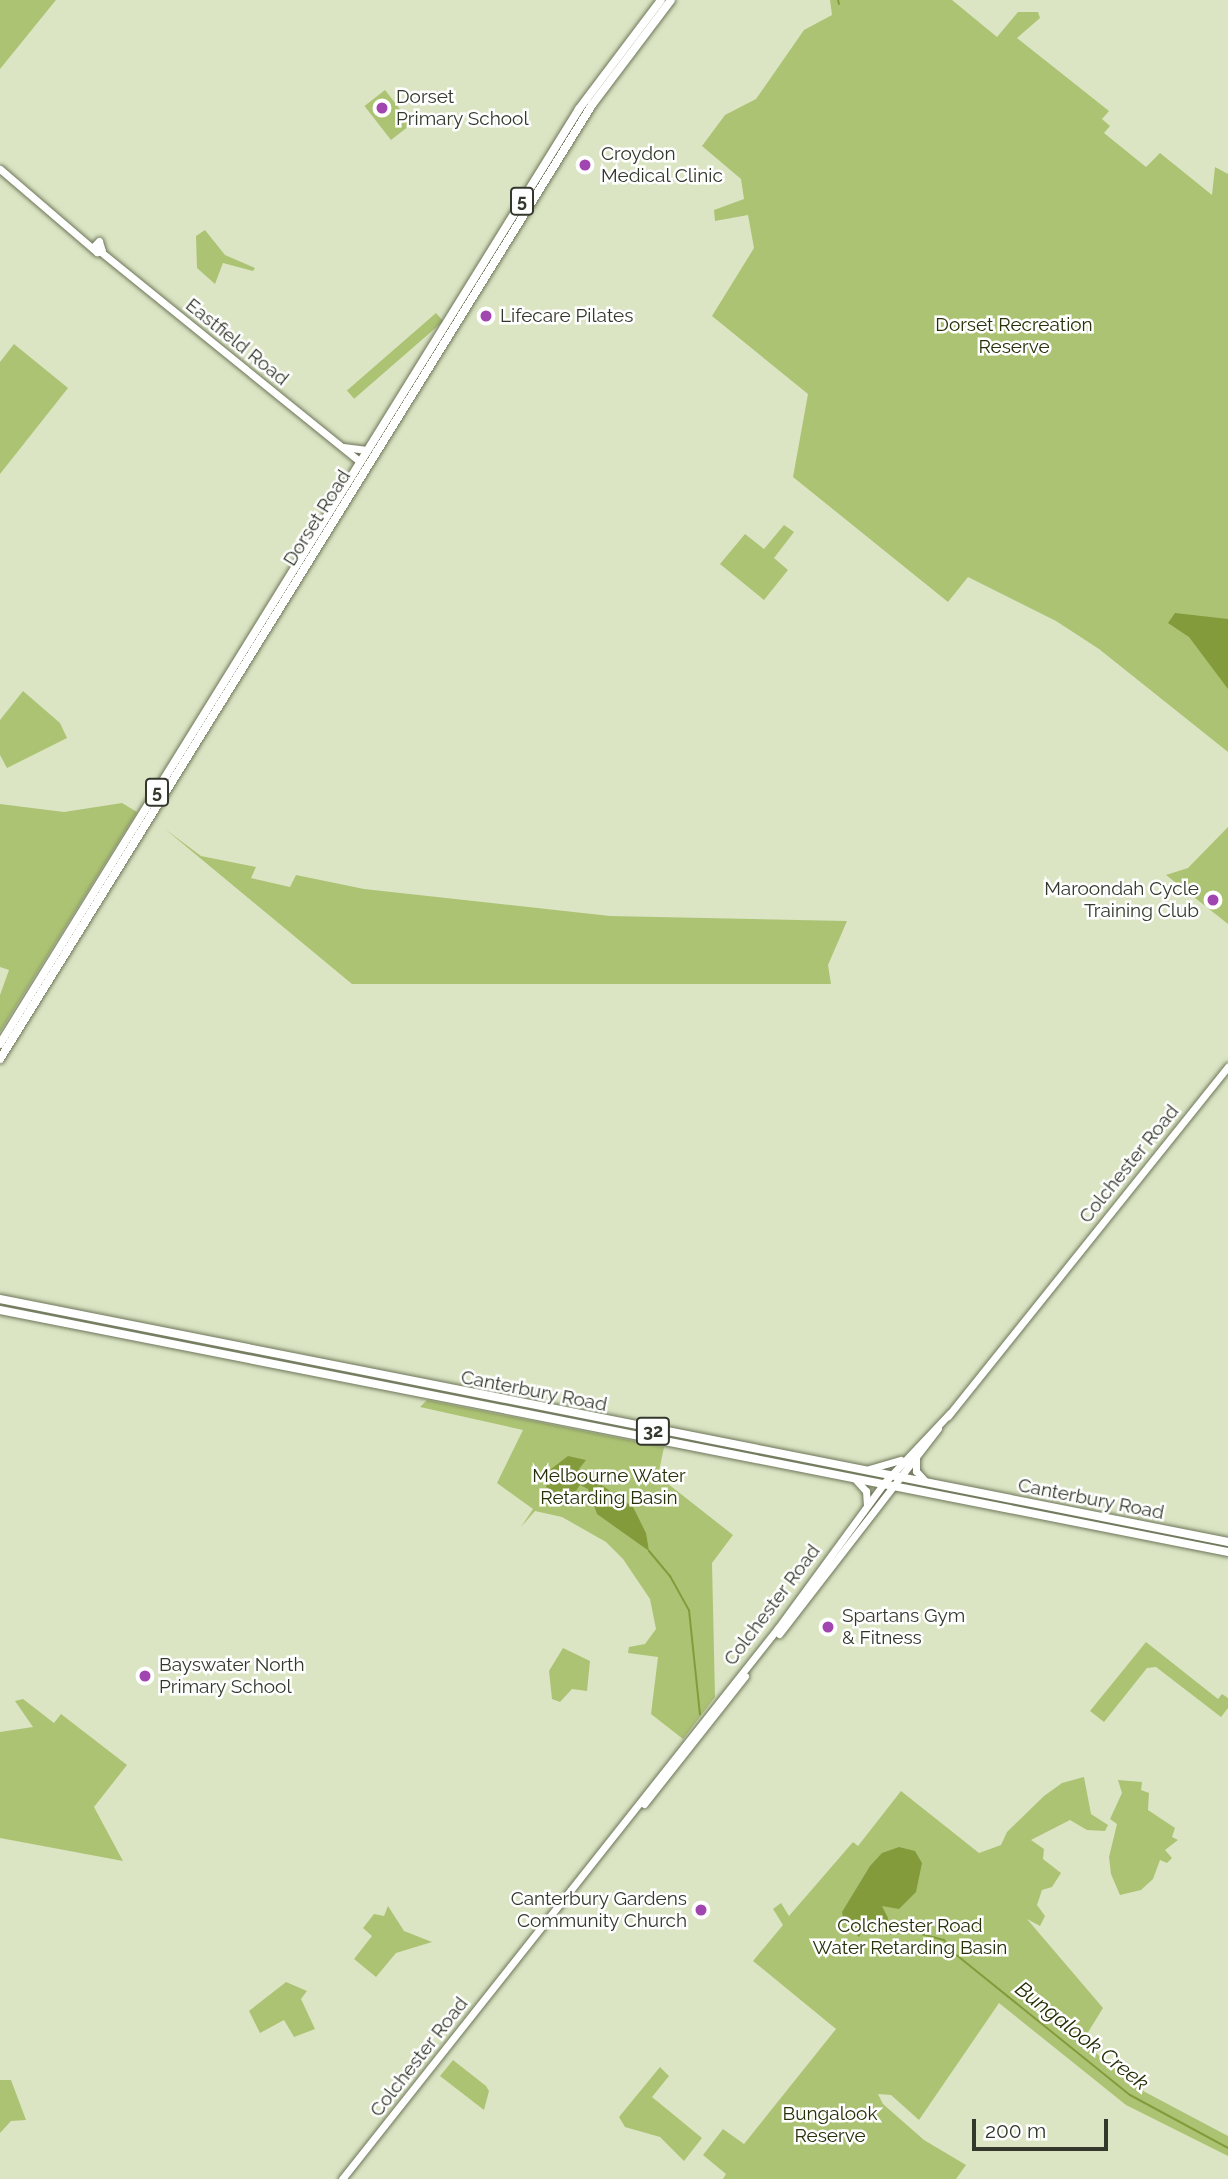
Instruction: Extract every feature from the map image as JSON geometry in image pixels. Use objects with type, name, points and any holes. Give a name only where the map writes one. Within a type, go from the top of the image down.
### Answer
[{"type":"main road","name":"Dorset Road","points":[[0,1059],[5,1041],[554,157],[661,0]]},
{"type":"main road","name":"Dorset Road","points":[[608,75],[671,0]]},
{"type":"main road","name":"Eastfield Road","points":[[0,169],[95,244],[350,456],[366,460]]},
{"type":"main road","name":"Eastfield Road","points":[[339,445],[366,460]]},
{"type":"main road","points":[[350,456],[350,479]]},
{"type":"main road","name":"Dorset Road","points":[[278,602],[350,479],[366,460]]},
{"type":"main road","name":"Colchester Road","points":[[342,2179],[626,1822],[867,1506],[918,1455],[1228,1066]]},
{"type":"main road","name":"Canterbury Road","points":[[0,1299],[416,1393],[792,1456],[1228,1542]]},
{"type":"main road","points":[[41,1319],[43,1308]]},
{"type":"main road","name":"Canterbury Road","points":[[0,1310],[417,1384],[790,1467],[1228,1552]]},
{"type":"main road","points":[[416,1393],[417,1384]]},
{"type":"main road","name":"Colchester Road","points":[[895,1476],[904,1458],[950,1413]]},
{"type":"main road","points":[[918,1455],[916,1471],[927,1482]]},
{"type":"main road","points":[[790,1467],[792,1456]]},
{"type":"main road","points":[[861,1469],[881,1468],[904,1458]]},
{"type":"main road","points":[[850,1477],[866,1491],[867,1506]]},
{"type":"main road","name":"Colchester Road","points":[[626,1822],[689,1751],[888,1484]]},
{"type":"green space","points":[[0,0],[56,0],[0,69]]},
{"type":"green space","name":"Dorset Recreation Reserve","points":[[830,0],[952,0],[997,37],[1018,12],[1038,12],[1040,18],[1017,38],[1109,111],[1102,119],[1110,126],[1104,133],[1146,167],[1160,153],[1212,195],[1215,167],[1228,174],[1228,752],[1099,649],[1056,621],[968,577],[948,602],[793,477],[808,394],[712,316],[754,248],[748,215],[715,221],[714,210],[744,199],[741,179],[702,146],[725,115],[756,99],[804,30],[832,15]]},
{"type":"green space","points":[[385,90],[411,124],[391,140],[365,106]]},
{"type":"green space","points":[[205,230],[225,255],[255,268],[253,271],[223,263],[215,284],[197,268],[196,236]]},
{"type":"green space","points":[[436,313],[443,321],[354,399],[347,390]]},
{"type":"green space","points":[[14,344],[68,388],[0,474],[0,362]]},
{"type":"green space","points":[[784,525],[794,532],[774,558],[788,570],[764,600],[720,564],[745,534],[764,549]]},
{"type":"green space","points":[[23,691],[60,723],[67,738],[7,768],[0,755],[0,720]]},
{"type":"green space","points":[[122,803],[137,812],[0,1032],[0,995],[9,970],[0,967],[0,804],[64,812]]},
{"type":"green space","name":"Maroondah Cycle Training Club","points":[[1228,827],[1228,924],[1166,875],[1188,868]]},
{"type":"green space","points":[[165,829],[201,856],[256,867],[251,878],[290,887],[296,875],[364,889],[610,916],[847,921],[828,965],[831,984],[352,984]]},
{"type":"green space","name":"Melbourne Water Retarding Basin","points":[[427,1400],[664,1447],[658,1476],[733,1535],[712,1563],[715,1697],[683,1739],[651,1714],[658,1657],[628,1653],[629,1647],[645,1644],[656,1629],[650,1599],[623,1559],[606,1542],[562,1517],[535,1511],[521,1527],[533,1509],[497,1483],[523,1430],[420,1407]]},
{"type":"green space","points":[[1146,1642],[1218,1699],[1222,1694],[1228,1698],[1228,1708],[1221,1717],[1156,1667],[1147,1668],[1104,1722],[1090,1711]]},
{"type":"green space","points":[[563,1648],[590,1661],[587,1691],[572,1689],[560,1702],[552,1699],[549,1671]]},
{"type":"green space","points":[[23,1699],[54,1723],[61,1714],[127,1765],[94,1807],[123,1861],[0,1838],[0,1732],[33,1727],[15,1701]]},
{"type":"green space","name":"Colchester Road Water Retarding Basin","points":[[1084,1777],[1091,1814],[1108,1825],[1105,1831],[1087,1830],[1070,1820],[1031,1840],[1044,1849],[1043,1859],[1061,1873],[1052,1887],[1042,1890],[1037,1905],[1045,1916],[1040,1926],[1027,1919],[1103,2008],[1082,2042],[1145,2092],[1228,2136],[1228,2156],[1126,2105],[999,2003],[919,2120],[891,2095],[878,2094],[883,2104],[924,2140],[966,2165],[956,2179],[723,2179],[726,2174],[703,2155],[723,2129],[744,2144],[836,2029],[753,1961],[783,1925],[773,1909],[781,1903],[789,1916],[853,1842],[858,1846],[901,1791],[979,1853],[1001,1845],[1007,1832],[1044,1796],[1062,1783]]},
{"type":"green space","points":[[1118,1780],[1142,1782],[1141,1790],[1149,1793],[1148,1810],[1175,1828],[1172,1837],[1178,1840],[1165,1850],[1172,1858],[1167,1863],[1160,1860],[1153,1879],[1141,1890],[1120,1895],[1111,1874],[1109,1857],[1117,1824],[1110,1819],[1122,1793]]},
{"type":"green space","points":[[388,1906],[404,1931],[432,1942],[396,1953],[376,1977],[354,1959],[372,1936],[363,1928],[374,1914],[384,1916]]},
{"type":"green space","points":[[286,1982],[307,1991],[301,1999],[315,2029],[294,2037],[284,2020],[260,2033],[249,2011]]},
{"type":"green space","points":[[453,2060],[486,2086],[489,2091],[484,2110],[440,2076]]},
{"type":"green space","points":[[660,2067],[669,2076],[652,2097],[702,2138],[684,2161],[660,2137],[625,2127],[619,2117]]},
{"type":"green space","points":[[0,2080],[11,2080],[26,2120],[11,2121],[0,2133]]},
{"type":"shaded area","points":[[1175,613],[1228,619],[1228,689],[1189,637],[1168,623]]},
{"type":"shaded area","points":[[568,1456],[586,1460],[579,1469],[633,1507],[646,1533],[649,1551],[597,1514],[588,1489],[580,1485],[571,1498],[563,1499],[546,1487],[551,1469]]},
{"type":"shaded area","points":[[899,1847],[915,1851],[922,1863],[916,1892],[899,1909],[882,1906],[888,1918],[886,1934],[866,1925],[859,1937],[844,1922],[842,1912],[870,1866],[882,1853]]},
{"type":"waterway","points":[[838,0],[839,4]]},
{"type":"waterway","name":"Bungalook Creek","points":[[649,1551],[670,1576],[689,1610],[700,1714]]},
{"type":"waterway","name":"Bungalook Creek","points":[[886,1934],[910,1931],[944,1940],[954,1953],[1130,2095],[1228,2148]]},
{"type":"place","name":"Dorset Primary School","points":[[382,108]]},
{"type":"place","name":"Croydon Medical Clinic","points":[[585,165]]},
{"type":"place","name":"Lifecare Pilates","points":[[486,316]]},
{"type":"place","name":"Maroondah Cycle Training Club","points":[[1213,900]]},
{"type":"place","name":"Spartans Gym & Fitness","points":[[828,1627]]},
{"type":"place","name":"Bayswater North Primary School","points":[[145,1676]]},
{"type":"place","name":"Canterbury Gardens Community Church","points":[[701,1910]]},
{"type":"park label","name":"Bungalook Reserve","points":[[830,2125]]}]
